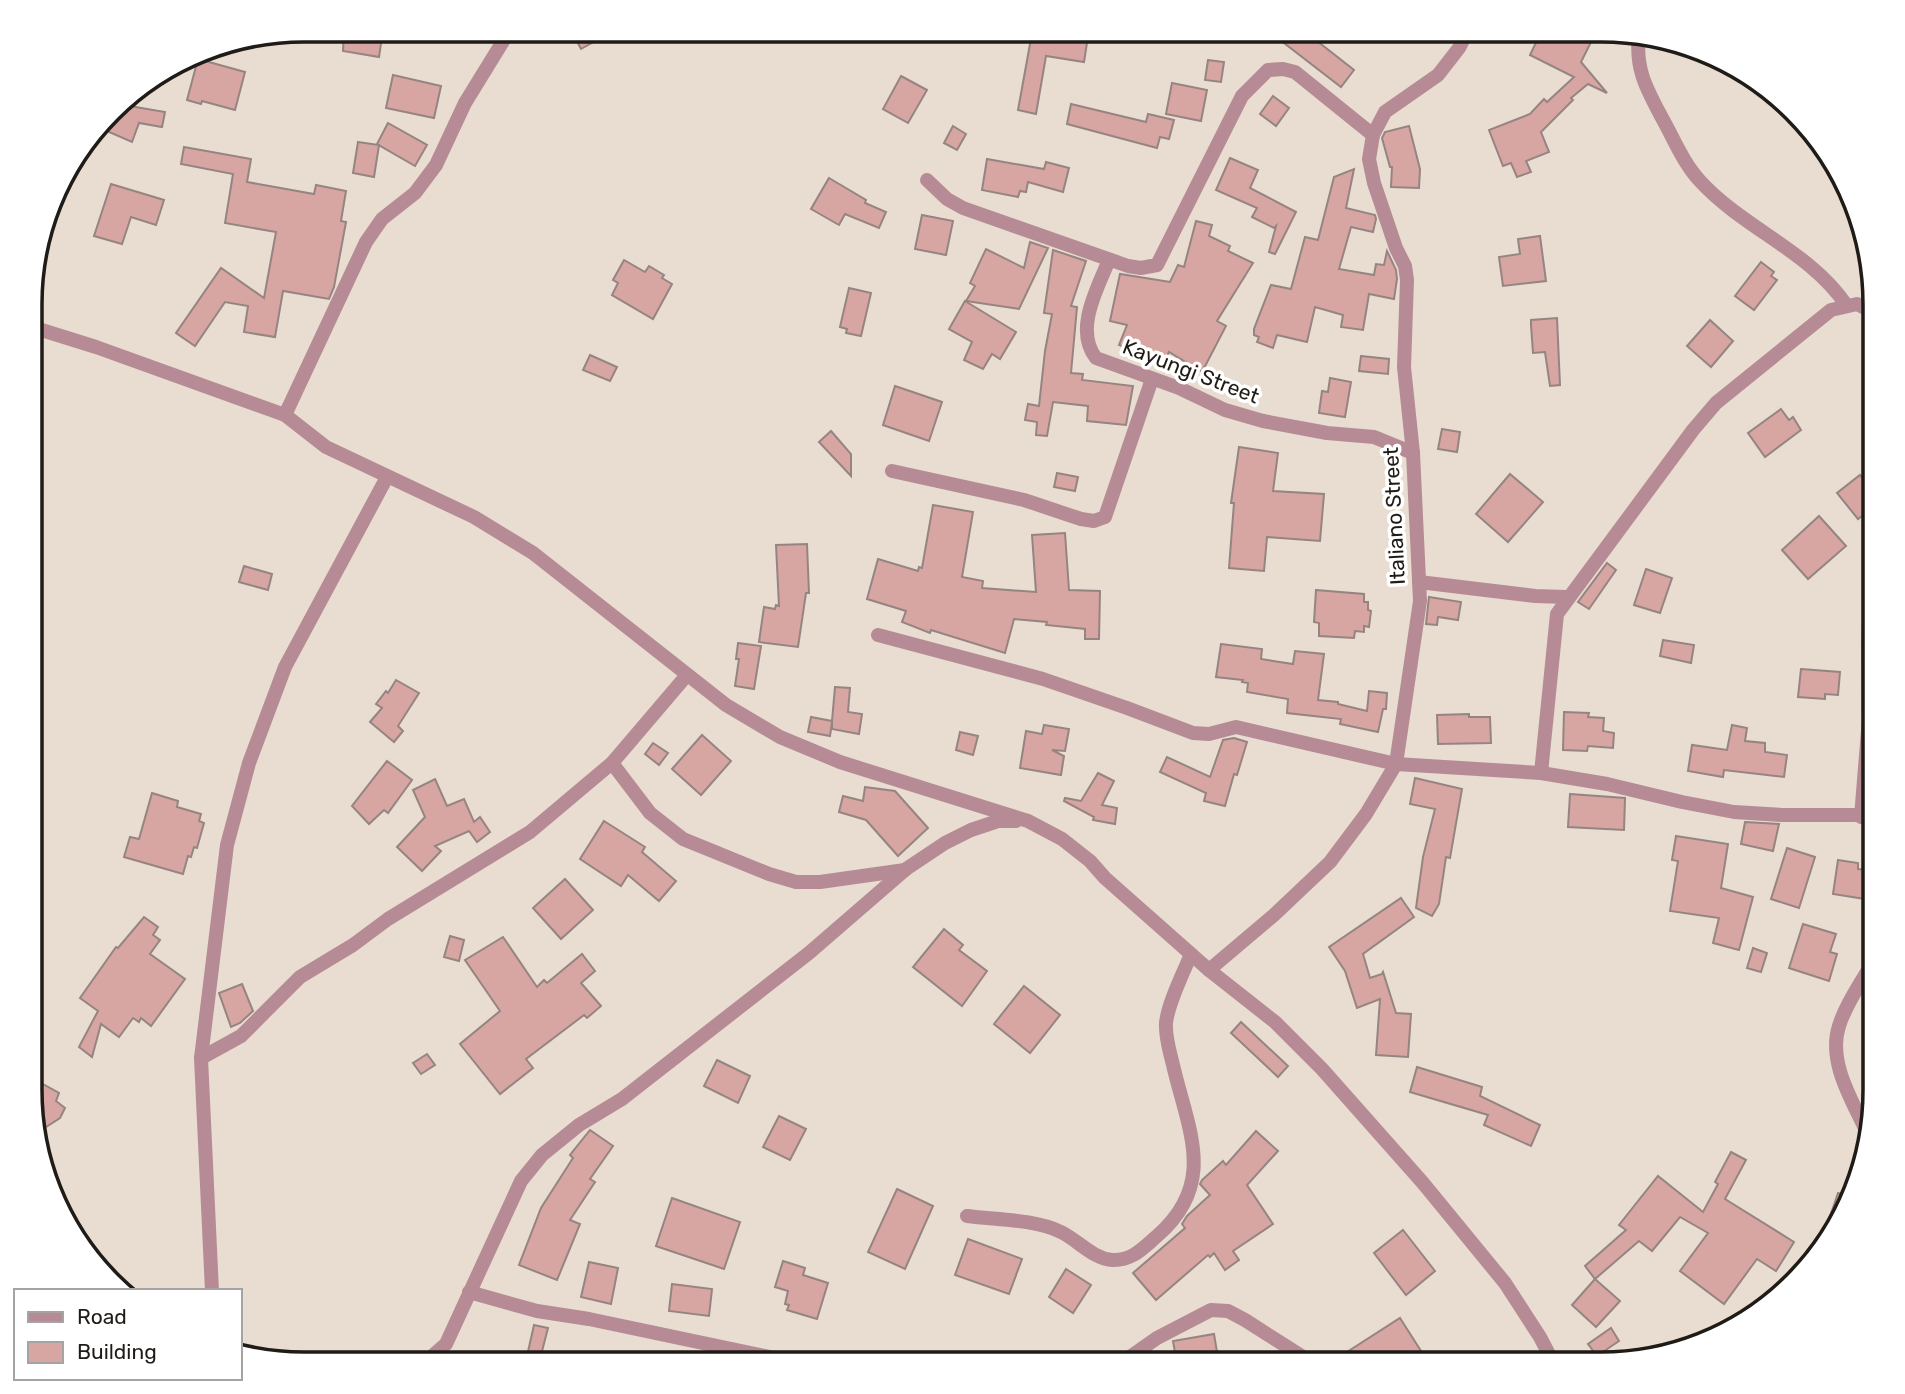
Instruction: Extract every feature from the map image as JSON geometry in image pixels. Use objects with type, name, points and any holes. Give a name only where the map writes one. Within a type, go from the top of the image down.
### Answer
[{"type":"street","points":[[285,415],[366,242],[382,219],[415,193],[436,165],[465,103],[503,42]]},
{"type":"street","points":[[927,180],[947,199],[963,208],[1109,260],[1141,268],[1157,265],[1241,96],[1268,70],[1294,72],[1373,135],[1385,112],[1438,75],[1462,42]]},
{"type":"street","points":[[1639,45],[1639,68],[1647,90],[1698,180],[1723,203],[1768,233],[1825,278],[1847,306]]},
{"type":"street","name":"Italiano Street","points":[[1209,970],[1274,915],[1330,862],[1366,814],[1396,764],[1420,601],[1413,453],[1405,367],[1405,267],[1374,183],[1369,159],[1373,135]]},
{"type":"street","name":"Kayungi Street","points":[[1109,260],[1089,314],[1087,337],[1089,348],[1096,358],[1179,388],[1224,410],[1263,421],[1326,433],[1374,438],[1413,453]]},
{"type":"street","points":[[1541,773],[1557,614],[1567,597],[1603,554],[1706,414],[1825,315],[1839,307],[1857,304],[1863,307]]},
{"type":"street","points":[[42,330],[96,346],[285,415],[326,447],[474,517],[533,553],[726,705],[780,737],[840,762],[1028,821],[1062,839],[1209,970],[1275,1022],[1313,1059],[1423,1183],[1505,1283],[1548,1352]]},
{"type":"street","points":[[892,471],[1024,500],[1094,521],[1105,517],[1152,379]]},
{"type":"street","points":[[212,1289],[201,1058],[227,845],[249,763],[285,667],[387,477]]},
{"type":"street","points":[[1419,582],[1535,596],[1567,597]]},
{"type":"street","points":[[878,635],[1043,680],[1194,733],[1209,734],[1236,727],[1396,764],[1541,773],[1734,811],[1863,816]]},
{"type":"street","points":[[201,1058],[241,1036],[300,977],[353,945],[388,919],[530,832],[612,763],[687,676]]},
{"type":"street","points":[[612,763],[650,813],[683,839],[769,874],[796,882],[820,882],[906,869]]},
{"type":"street","points":[[444,1352],[521,1181],[542,1155],[579,1125],[622,1099],[809,953],[906,869],[945,843],[971,830],[998,821],[1028,821]]},
{"type":"street","points":[[967,1216],[1041,1226],[1061,1232],[1100,1257],[1114,1260],[1133,1257],[1173,1223],[1187,1201],[1194,1171],[1193,1139],[1168,1043],[1166,1023],[1191,954]]},
{"type":"street","points":[[1861,1119],[1837,1062],[1835,1044],[1839,1025],[1863,980]]},
{"type":"street","points":[[469,1292],[537,1311],[589,1319],[746,1352]]},
{"type":"street","points":[[1137,1352],[1157,1338],[1211,1310],[1228,1311],[1295,1352]]},
{"type":"street","points":[[437,1352],[446,1344]]},
{"type":"building","points":[[343,42],[381,42],[379,57],[343,51]]},
{"type":"building","points":[[577,42],[594,42],[581,49]]},
{"type":"building","points":[[1030,42],[1087,42],[1084,62],[1046,56],[1036,114],[1018,110]]},
{"type":"building","points":[[1283,42],[1318,42],[1354,70],[1341,87]]},
{"type":"building","points":[[1536,42],[1591,42],[1581,62],[1607,93],[1588,84],[1571,98],[1573,100],[1541,132],[1549,152],[1526,161],[1531,172],[1517,177],[1511,163],[1503,166],[1489,130],[1530,114],[1544,99],[1547,102],[1574,77],[1530,55]]},
{"type":"building","points":[[1208,60],[1224,62],[1221,82],[1205,80]]},
{"type":"building","points":[[206,61],[245,72],[235,110],[187,100],[196,65]]},
{"type":"building","points":[[393,75],[441,86],[434,118],[386,108]]},
{"type":"building","points":[[901,76],[927,90],[908,123],[883,109]]},
{"type":"building","points":[[1172,83],[1207,90],[1201,121],[1166,114]]},
{"type":"building","points":[[1273,96],[1289,108],[1276,126],[1260,114]]},
{"type":"building","points":[[1071,104],[1146,122],[1148,114],[1174,120],[1169,139],[1160,137],[1157,148],[1067,124]]},
{"type":"building","points":[[132,106],[165,112],[162,127],[139,123],[132,142],[107,131]]},
{"type":"building","points":[[388,123],[427,145],[415,166],[377,144]]},
{"type":"building","points":[[953,126],[966,134],[957,150],[944,143]]},
{"type":"building","points":[[1409,126],[1420,169],[1419,188],[1391,187],[1392,167],[1382,138],[1385,132]]},
{"type":"building","points":[[358,142],[379,145],[374,177],[353,173]]},
{"type":"building","points":[[184,147],[251,159],[247,182],[314,194],[316,185],[346,191],[341,221],[346,222],[334,287],[329,299],[283,291],[275,337],[244,332],[248,306],[225,302],[195,346],[176,333],[221,268],[264,298],[276,232],[225,223],[233,174],[181,164]]},
{"type":"building","points":[[1230,158],[1258,170],[1250,188],[1296,212],[1275,254],[1269,252],[1276,226],[1274,228],[1252,217],[1257,208],[1216,190]]},
{"type":"building","points":[[987,159],[1044,169],[1046,162],[1069,168],[1063,192],[1028,182],[1026,192],[1020,191],[1018,197],[982,190]]},
{"type":"building","points":[[1354,169],[1346,208],[1375,215],[1376,219],[1373,232],[1351,227],[1339,269],[1374,275],[1376,264],[1384,265],[1387,251],[1396,270],[1394,299],[1369,294],[1363,330],[1341,327],[1343,315],[1315,307],[1307,342],[1277,335],[1273,348],[1257,342],[1259,337],[1254,335],[1254,329],[1271,285],[1291,289],[1305,237],[1318,240],[1334,177]]},
{"type":"building","points":[[829,178],[866,200],[865,203],[886,212],[879,228],[845,214],[839,225],[811,209]]},
{"type":"building","points":[[111,184],[164,200],[156,225],[131,217],[122,244],[94,236]]},
{"type":"building","points":[[922,215],[953,221],[946,255],[915,249]]},
{"type":"building","points":[[1196,221],[1212,225],[1209,236],[1230,246],[1228,251],[1253,263],[1217,321],[1226,326],[1202,372],[1169,352],[1165,361],[1138,346],[1136,352],[1119,345],[1127,325],[1110,321],[1120,274],[1170,282],[1178,265],[1184,267]]},
{"type":"building","points":[[1540,236],[1546,281],[1503,286],[1499,257],[1520,254],[1518,239]]},
{"type":"building","points":[[1030,242],[1048,248],[1019,309],[966,301],[975,286],[970,283],[986,249],[1024,268]]},
{"type":"building","points":[[1053,250],[1086,261],[1071,306],[1077,307],[1071,373],[1083,374],[1082,380],[1133,386],[1126,425],[1087,421],[1088,406],[1053,402],[1047,436],[1036,435],[1037,422],[1025,420],[1028,404],[1039,406],[1052,314],[1044,313]]},
{"type":"building","points":[[624,260],[645,272],[649,266],[664,275],[662,278],[672,284],[653,319],[612,295],[618,283],[613,280]]},
{"type":"building","points":[[1761,262],[1774,272],[1771,276],[1777,280],[1754,310],[1735,296]]},
{"type":"building","points":[[849,288],[871,293],[861,336],[846,333],[847,329],[840,327]]},
{"type":"building","points":[[965,301],[1016,332],[1000,359],[992,354],[983,369],[964,360],[972,342],[949,329]]},
{"type":"building","points":[[1557,318],[1560,385],[1550,386],[1545,352],[1533,353],[1531,320]]},
{"type":"building","points":[[1710,320],[1733,341],[1711,367],[1687,346]]},
{"type":"building","points":[[590,355],[617,367],[610,381],[583,370]]},
{"type":"building","points":[[1361,356],[1389,359],[1388,374],[1359,371]]},
{"type":"building","points":[[1330,378],[1351,382],[1345,417],[1319,413],[1322,391],[1328,392]]},
{"type":"building","points":[[895,386],[942,402],[929,441],[883,425]]},
{"type":"building","points":[[1781,409],[1789,420],[1793,417],[1801,430],[1765,457],[1748,433]]},
{"type":"building","points":[[1442,429],[1460,432],[1457,452],[1438,449]]},
{"type":"building","points":[[831,431],[851,454],[851,476],[819,442]]},
{"type":"building","points":[[1239,447],[1278,453],[1273,491],[1324,494],[1320,541],[1267,537],[1264,571],[1229,568],[1234,503],[1231,503]]},
{"type":"building","points":[[1057,473],[1078,477],[1075,491],[1054,487]]},
{"type":"building","points":[[1510,474],[1543,502],[1508,542],[1476,514]]},
{"type":"building","points":[[1860,475],[1863,479],[1863,515],[1858,519],[1837,493]]},
{"type":"building","points":[[933,505],[973,512],[962,577],[983,581],[982,588],[1036,592],[1032,535],[1065,533],[1069,590],[1100,591],[1099,639],[1085,639],[1085,629],[1014,619],[1005,653],[931,630],[930,633],[902,622],[906,611],[867,599],[878,559],[918,571],[919,567],[922,568]]},
{"type":"building","points":[[1819,516],[1846,546],[1808,579],[1782,550]]},
{"type":"building","points":[[807,544],[809,593],[806,593],[798,647],[759,642],[764,607],[775,609],[776,605],[779,606],[776,545]]},
{"type":"building","points":[[1607,563],[1616,570],[1589,609],[1578,602]]},
{"type":"building","points":[[244,566],[272,574],[268,590],[239,582]]},
{"type":"building","points":[[1646,569],[1672,578],[1660,613],[1634,605]]},
{"type":"building","points":[[1316,590],[1364,594],[1364,602],[1368,602],[1368,610],[1371,611],[1369,627],[1364,626],[1364,632],[1355,631],[1354,638],[1319,636],[1319,623],[1314,622]]},
{"type":"building","points":[[1429,597],[1461,602],[1458,620],[1438,617],[1437,625],[1426,624]]},
{"type":"building","points":[[1663,640],[1694,645],[1691,663],[1660,656]]},
{"type":"building","points":[[738,643],[761,646],[754,689],[735,686],[739,659],[736,659]]},
{"type":"building","points":[[1221,644],[1262,649],[1261,659],[1293,664],[1295,651],[1324,654],[1318,700],[1338,702],[1367,711],[1369,691],[1387,693],[1386,709],[1383,709],[1378,732],[1340,724],[1341,719],[1287,713],[1288,699],[1247,692],[1248,683],[1242,682],[1243,680],[1216,677]]},
{"type":"building","points":[[1801,669],[1840,672],[1838,695],[1825,694],[1825,699],[1798,697]]},
{"type":"building","points":[[396,680],[419,693],[398,726],[403,731],[394,742],[370,722],[382,708],[376,704],[386,691],[388,693]]},
{"type":"building","points":[[835,687],[850,688],[848,712],[862,714],[859,734],[832,729],[832,722],[830,736],[808,732],[811,717],[832,721]]},
{"type":"building","points":[[1564,712],[1589,713],[1588,717],[1604,718],[1603,731],[1614,733],[1613,748],[1588,746],[1587,751],[1563,750]]},
{"type":"building","points":[[1469,714],[1469,717],[1490,717],[1491,743],[1438,744],[1437,715]]},
{"type":"building","points":[[1044,725],[1069,729],[1065,751],[1052,750],[1064,756],[1061,775],[1020,768],[1026,731],[1042,734]]},
{"type":"building","points":[[1732,725],[1747,728],[1745,741],[1765,743],[1765,752],[1787,755],[1784,777],[1724,770],[1723,777],[1688,771],[1692,745],[1727,750]]},
{"type":"building","points":[[960,732],[978,736],[973,755],[956,750]]},
{"type":"building","points":[[702,735],[731,761],[701,795],[672,769]]},
{"type":"building","points":[[1234,738],[1247,742],[1225,806],[1204,801],[1206,793],[1160,772],[1167,757],[1210,777],[1223,740]]},
{"type":"building","points":[[653,743],[668,753],[659,765],[645,754]]},
{"type":"building","points":[[387,761],[412,780],[388,813],[384,810],[369,824],[352,806]]},
{"type":"building","points":[[1098,773],[1114,781],[1102,805],[1117,808],[1115,824],[1093,820],[1094,817],[1064,801],[1065,798],[1081,801]]},
{"type":"building","points":[[1415,778],[1462,789],[1450,858],[1446,857],[1439,904],[1432,916],[1416,908],[1423,857],[1435,809],[1410,804]]},
{"type":"building","points":[[435,779],[447,806],[464,799],[474,822],[480,817],[490,832],[477,842],[469,831],[435,846],[441,851],[422,871],[397,847],[425,817],[413,790]]},
{"type":"building","points":[[865,787],[895,791],[928,828],[898,856],[866,820],[839,812],[843,796],[863,801]]},
{"type":"building","points":[[152,793],[178,801],[177,807],[201,814],[199,821],[204,823],[197,848],[194,847],[191,857],[188,856],[183,874],[124,857],[130,837],[139,839]]},
{"type":"building","points":[[1570,794],[1625,798],[1624,830],[1568,827]]},
{"type":"building","points":[[604,821],[645,847],[642,852],[676,881],[659,901],[628,875],[621,886],[580,859]]},
{"type":"building","points":[[1745,822],[1779,824],[1773,851],[1741,844]]},
{"type":"building","points":[[1676,836],[1728,844],[1721,888],[1753,897],[1739,950],[1713,943],[1719,918],[1670,911],[1678,861],[1672,860]]},
{"type":"building","points":[[1787,848],[1815,857],[1799,908],[1771,899]]},
{"type":"building","points":[[1838,860],[1858,863],[1858,869],[1863,869],[1863,899],[1833,894]]},
{"type":"building","points":[[565,879],[593,910],[561,939],[533,908]]},
{"type":"building","points":[[1401,898],[1414,917],[1363,954],[1370,978],[1383,972],[1396,1013],[1411,1014],[1408,1057],[1376,1055],[1380,999],[1357,1008],[1345,971],[1329,947]]},
{"type":"building","points":[[144,917],[158,927],[153,935],[160,940],[150,954],[185,979],[151,1026],[141,1018],[139,1022],[133,1018],[119,1037],[101,1024],[92,1057],[79,1047],[98,1011],[80,998],[116,947],[118,948]]},
{"type":"building","points":[[1803,924],[1836,934],[1830,952],[1837,954],[1829,981],[1789,968]]},
{"type":"building","points":[[944,929],[963,945],[959,950],[987,971],[962,1006],[913,967]]},
{"type":"building","points":[[450,936],[464,940],[459,961],[444,957]]},
{"type":"building","points":[[503,937],[537,987],[544,980],[547,983],[582,954],[595,971],[581,983],[601,1006],[587,1018],[584,1015],[526,1059],[533,1068],[500,1094],[460,1044],[500,1011],[465,960]]},
{"type":"building","points":[[1753,948],[1767,953],[1761,972],[1747,968]]},
{"type":"building","points":[[242,984],[253,1011],[231,1027],[219,993]]},
{"type":"building","points":[[1024,986],[1060,1015],[1030,1053],[994,1024]]},
{"type":"building","points":[[1241,1022],[1288,1066],[1278,1077],[1231,1033]]},
{"type":"building","points":[[427,1054],[435,1065],[421,1074],[413,1063]]},
{"type":"building","points":[[717,1060],[750,1076],[738,1103],[704,1086]]},
{"type":"building","points":[[1417,1067],[1482,1087],[1480,1096],[1540,1125],[1531,1146],[1484,1125],[1488,1115],[1410,1092]]},
{"type":"building","points":[[42,1084],[59,1093],[56,1101],[65,1108],[60,1118],[45,1128]]},
{"type":"building","points":[[779,1116],[806,1129],[790,1160],[763,1147]]},
{"type":"building","points":[[590,1130],[613,1146],[590,1179],[595,1182],[570,1220],[580,1224],[557,1280],[519,1265],[541,1208],[573,1158],[570,1155]]},
{"type":"building","points":[[1256,1131],[1278,1151],[1247,1185],[1273,1224],[1233,1251],[1239,1260],[1225,1270],[1214,1253],[1210,1257],[1208,1255],[1156,1300],[1133,1273],[1185,1228],[1182,1224],[1187,1216],[1210,1195],[1200,1184],[1202,1180],[1223,1161],[1226,1165]]},
{"type":"building","points":[[1731,1152],[1746,1160],[1725,1199],[1794,1242],[1776,1271],[1757,1259],[1724,1304],[1680,1271],[1708,1233],[1680,1217],[1652,1251],[1639,1241],[1595,1279],[1585,1266],[1626,1230],[1619,1225],[1658,1176],[1703,1212]]},
{"type":"building","points":[[897,1189],[933,1206],[905,1269],[868,1252]]},
{"type":"building","points":[[1838,1193],[1841,1194],[1836,1206],[1829,1219]]},
{"type":"building","points":[[672,1198],[740,1222],[724,1269],[656,1246]]},
{"type":"building","points":[[1403,1230],[1435,1271],[1406,1295],[1374,1253]]},
{"type":"building","points":[[968,1239],[1022,1259],[1009,1294],[955,1275]]},
{"type":"building","points":[[783,1261],[805,1268],[803,1275],[828,1283],[817,1319],[787,1310],[789,1305],[785,1304],[788,1291],[775,1287]]},
{"type":"building","points":[[589,1262],[618,1268],[611,1304],[581,1297]]},
{"type":"building","points":[[1066,1269],[1091,1285],[1073,1313],[1049,1297]]},
{"type":"building","points":[[1595,1279],[1620,1301],[1596,1327],[1572,1305]]},
{"type":"building","points":[[672,1284],[712,1289],[709,1316],[669,1311]]},
{"type":"building","points":[[1400,1318],[1421,1351],[1419,1352],[1347,1352]]},
{"type":"building","points":[[534,1325],[548,1328],[542,1352],[528,1352]]},
{"type":"building","points":[[1611,1328],[1619,1341],[1603,1352],[1594,1352],[1588,1344]]},
{"type":"building","points":[[1214,1334],[1217,1352],[1175,1352],[1173,1341]]}]
